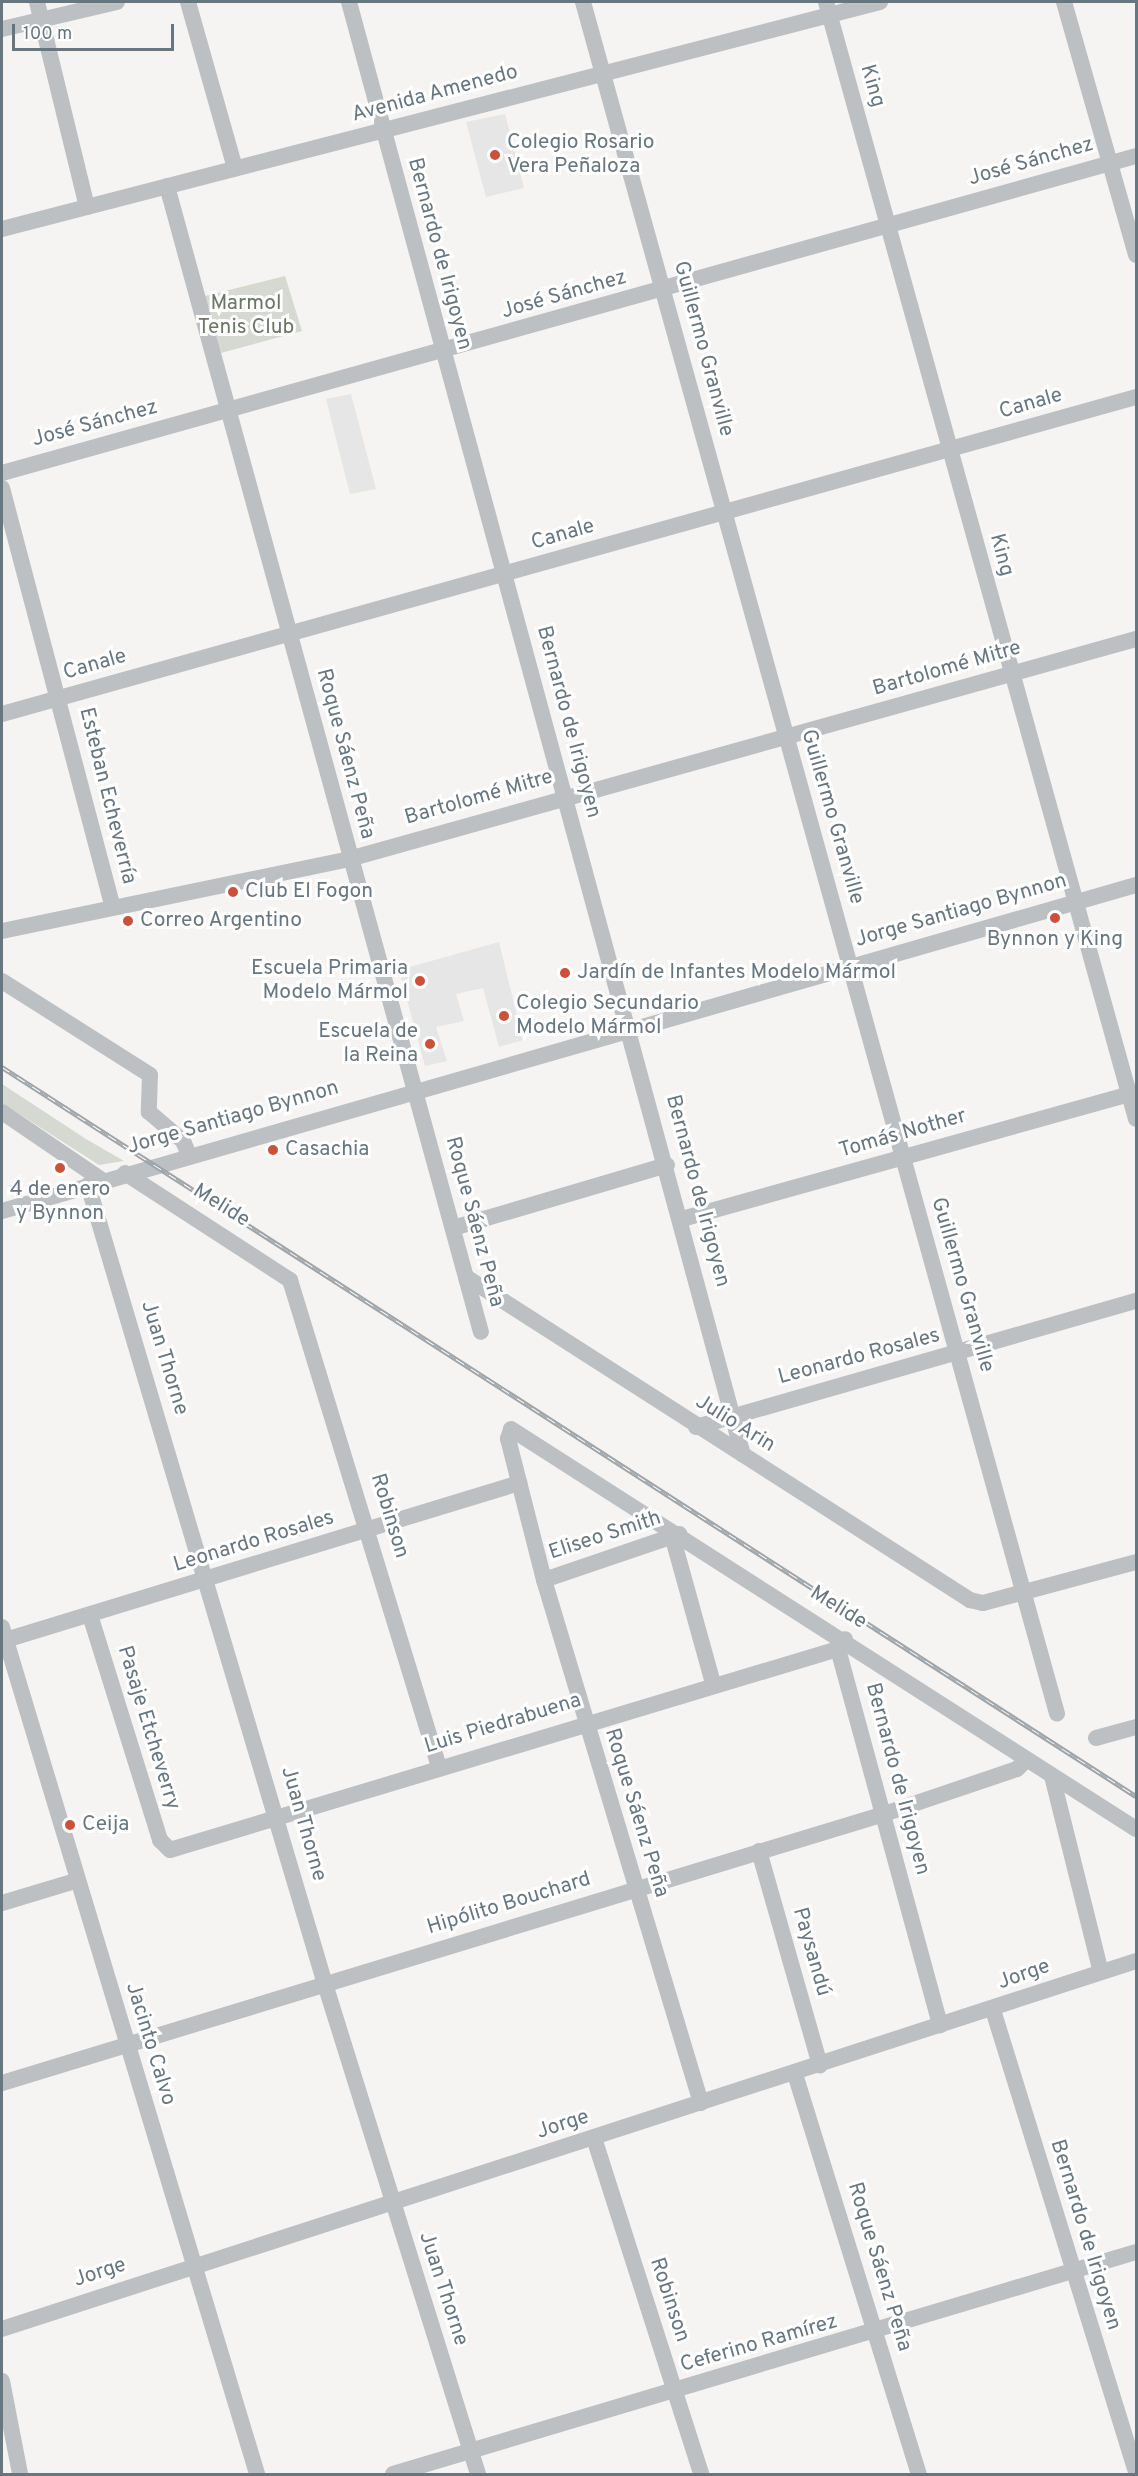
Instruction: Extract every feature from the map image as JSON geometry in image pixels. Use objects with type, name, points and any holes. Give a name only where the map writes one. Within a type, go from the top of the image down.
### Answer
[{"type":"street","points":[[37,2],[87,207]]},
{"type":"street","points":[[2,28],[117,2]]},
{"type":"street","points":[[188,2],[235,168]]},
{"type":"street","name":"Bernardo de Irigoyen","points":[[349,2],[382,131],[682,1219],[743,1455]]},
{"type":"street","name":"Guillermo Granville","points":[[583,2],[1057,1714]]},
{"type":"street","name":"Avenida Amenedo","points":[[2,229],[602,74],[827,8],[880,2]]},
{"type":"street","points":[[1064,2],[1137,255]]},
{"type":"street","name":"King","points":[[827,8],[1073,902],[1133,1093],[1137,1119]]},
{"type":"street","name":"José Sánchez","points":[[2,473],[443,353],[1137,156]]},
{"type":"street","name":"Roque Sáenz Peña","points":[[167,186],[227,412],[290,632],[349,859],[481,1332]]},
{"type":"street","name":"Canale","points":[[2,714],[1137,397]]},
{"type":"street","name":"Esteban Echeverría","points":[[2,488],[59,698],[112,907]]},
{"type":"street","name":"Bartolomé Mitre","points":[[2,931],[349,859],[1137,639]]},
{"type":"street","name":"Jorge Santiago Bynnon","points":[[2,1211],[188,1153],[1137,885]]},
{"type":"street","points":[[2,981],[150,1075],[149,1112],[183,1141],[188,1153]]},
{"type":"street","name":"Tomás Nother","points":[[682,1219],[1133,1093]]},
{"type":"street","points":[[2,1112],[95,1183]]},
{"type":"street","points":[[453,1228],[667,1165]]},
{"type":"street","name":"Melide","points":[[125,1173],[290,1280]]},
{"type":"street","name":"Juan Thorne","points":[[95,1183],[207,1580],[325,1984],[478,2475]]},
{"type":"street","name":"Julio Arin","points":[[466,1276],[696,1427],[970,1600],[983,1603],[1023,1593]]},
{"type":"street","name":"Robinson","points":[[290,1280],[370,1530],[439,1767]]},
{"type":"street","name":"Leonardo Rosales","points":[[696,1427],[1137,1301]]},
{"type":"street","name":"Roque Sáenz Peña","points":[[511,1429],[508,1439],[544,1580],[585,1723],[701,2103]]},
{"type":"street","name":"Melide","points":[[511,1429],[841,1644],[1137,1829]]},
{"type":"street","name":"Leonardo Rosales","points":[[3,1635],[90,1615],[519,1483]]},
{"type":"street","points":[[676,1537],[713,1683]]},
{"type":"street","name":"Eliseo Smith","points":[[544,1580],[676,1537]]},
{"type":"street","points":[[1023,1593],[1137,1563]]},
{"type":"street","name":"Pasaje Etcheverry","points":[[90,1615],[160,1840],[170,1850]]},
{"type":"street","name":"Jacinto Calvo","points":[[3,1635],[75,1881],[127,2044],[257,2475]]},
{"type":"street","name":"Bernardo de Irigoyen","points":[[841,1644],[940,2025]]},
{"type":"street","name":"Luis Piedrabuena","points":[[170,1850],[841,1644]]},
{"type":"street","points":[[1095,1738],[1137,1727]]},
{"type":"street","name":"Hipólito Bouchard","points":[[2,2083],[635,1888],[884,1814],[1017,1769],[1026,1760]]},
{"type":"street","points":[[1052,1776],[1101,1972]]},
{"type":"street","name":"Paysandú","points":[[759,1851],[820,2065]]},
{"type":"street","points":[[2,1903],[75,1881]]},
{"type":"street","name":"Jorge","points":[[2,2329],[795,2074],[940,2025],[993,2010],[1137,1961]]},
{"type":"street","name":"Bernardo de Irigoyen","points":[[993,2010],[1072,2272],[1137,2473]]},
{"type":"street","name":"Roque Sáenz Peña","points":[[795,2074],[877,2333],[919,2475]]},
{"type":"street","name":"Robinson","points":[[594,2138],[701,2475]]},
{"type":"street","name":"Ceferino Ramírez","points":[[393,2475],[877,2333],[1137,2252]]},
{"type":"street","points":[[2,2381],[20,2475]]},
{"type":"shaded area","name":"Colegio Rosario Vera Peñaloza","points":[[505,114],[524,188],[486,197],[466,122]]},
{"type":"shaded area","points":[[351,394],[376,489],[350,494],[326,399]]},
{"type":"shaded area","points":[[499,942],[523,1040],[499,1047],[483,988],[456,994],[464,1021],[436,1027],[447,1061],[425,1066],[399,970]]},
{"type":"green space","name":"Marmol Tenis Club","points":[[285,276],[302,331],[221,353],[205,296]]},
{"type":"green space","points":[[2,1084],[124,1161],[99,1165],[2,1103]]},
{"type":"railway","points":[[2,1067],[1136,1796]]},
{"type":"place","name":"Colegio Rosario Vera Peñaloza","points":[[495,155]]},
{"type":"place","name":"Club El Fogon","points":[[233,892]]},
{"type":"place","name":"Bynnon y King","points":[[1055,918]]},
{"type":"place","name":"Correo Argentino","points":[[128,921]]},
{"type":"place","name":"Jardín de Infantes Modelo Mármol","points":[[565,973]]},
{"type":"place","name":"Escuela Primaria Modelo Mármol","points":[[420,981]]},
{"type":"place","name":"Colegio Secundario Modelo Mármol","points":[[504,1016]]},
{"type":"place","name":"Escuela de la Reina","points":[[430,1044]]},
{"type":"place","name":"Casachia","points":[[273,1150]]},
{"type":"place","name":"4 de enero y Bynnon","points":[[60,1168]]},
{"type":"place","name":"Ceija","points":[[70,1825]]}]
